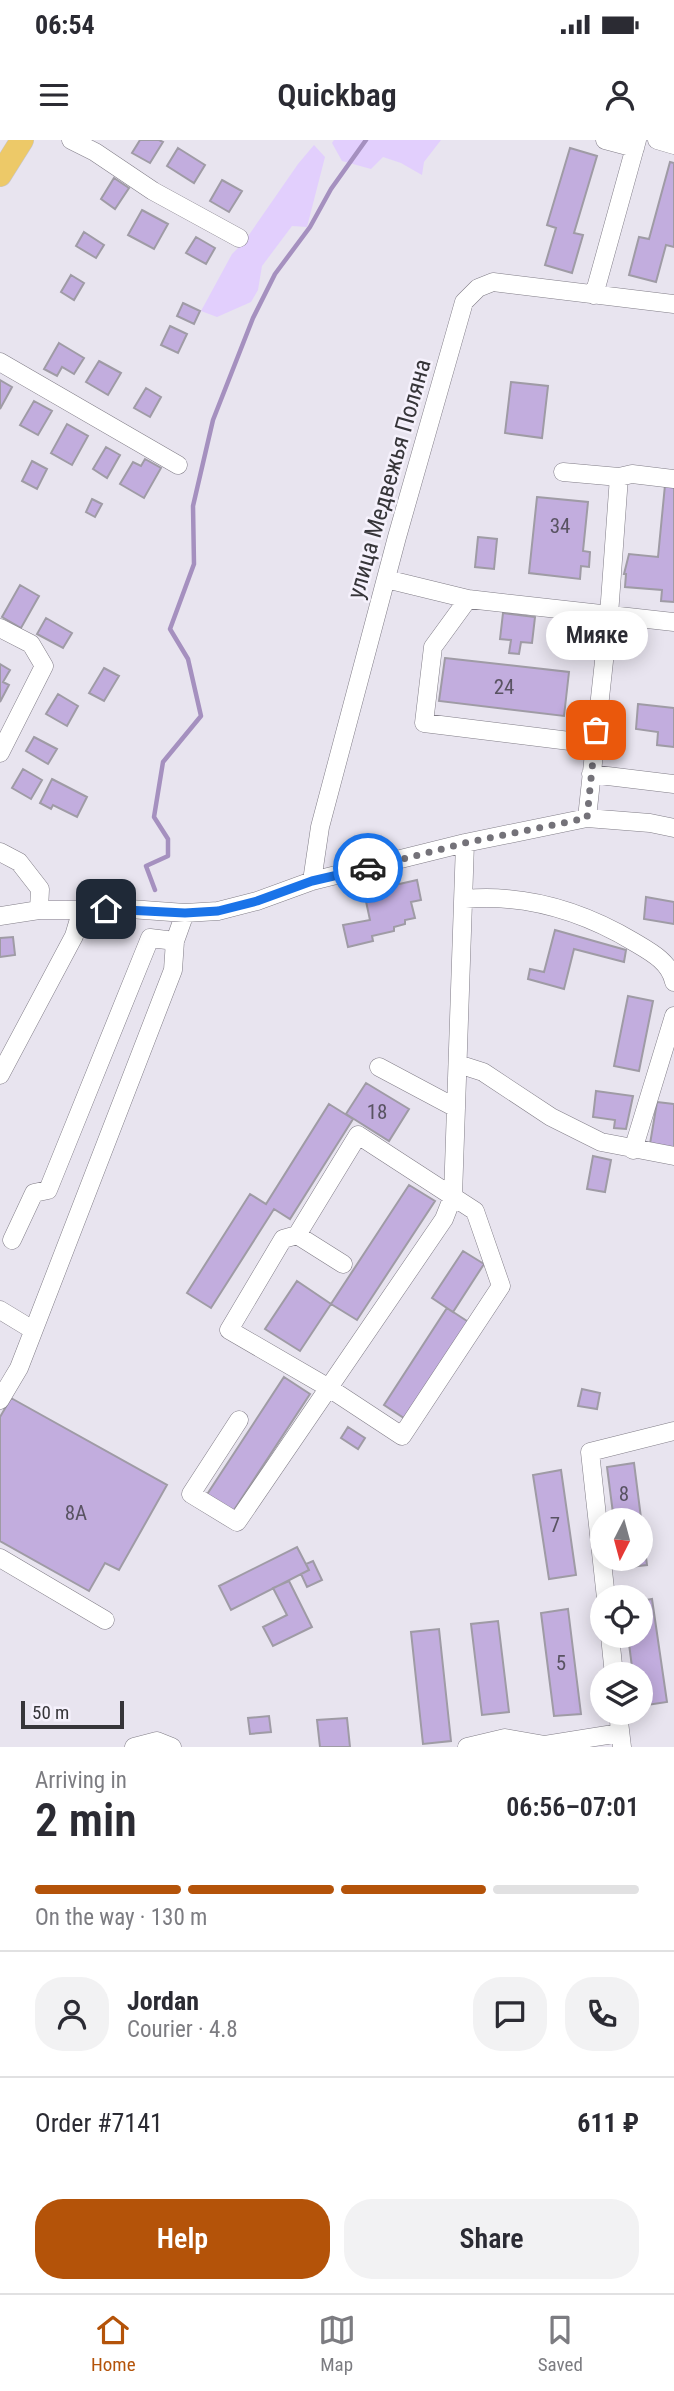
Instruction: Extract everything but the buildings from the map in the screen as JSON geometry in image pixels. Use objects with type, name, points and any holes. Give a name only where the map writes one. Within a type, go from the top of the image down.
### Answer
[{"type":"main road","points":[[0,174],[22,140]]},
{"type":"street","points":[[71,140],[95,152],[153,191],[239,238]]},
{"type":"street","points":[[594,295],[636,144],[605,140]]},
{"type":"street","points":[[657,140],[674,145]]},
{"type":"street","name":"улица Медвежья Поляна","points":[[312,881],[320,827],[464,302],[478,288],[493,282],[674,304]]},
{"type":"street","points":[[0,362],[178,465]]},
{"type":"street","points":[[564,472],[619,477],[632,474],[674,479]]},
{"type":"street","points":[[587,818],[609,615],[619,477]]},
{"type":"street","points":[[386,579],[468,599],[674,622]]},
{"type":"street","points":[[468,599],[433,647],[424,723],[594,744]]},
{"type":"street","points":[[0,628],[32,644],[44,666],[0,753]]},
{"type":"street","points":[[591,774],[674,784]]},
{"type":"street","points":[[0,916],[39,909],[130,909],[185,913],[218,911],[257,901],[312,881],[465,843],[587,818],[650,823],[674,828]]},
{"type":"street","points":[[239,1420],[191,1494],[237,1522],[444,1219],[453,1196],[465,843]]},
{"type":"street","points":[[0,852],[19,862],[40,889],[39,909]]},
{"type":"street","points":[[465,899],[486,897],[548,906],[609,927],[650,951],[671,970],[674,982]]},
{"type":"street","points":[[0,1075],[74,936],[82,909]]},
{"type":"street","points":[[0,1400],[19,1368],[173,970],[175,941],[185,913]]},
{"type":"street","points":[[12,1240],[34,1193],[48,1190],[150,938],[175,941]]},
{"type":"street","points":[[633,1150],[674,1016]]},
{"type":"street","points":[[458,1064],[484,1072],[551,1117],[601,1142],[674,1156]]},
{"type":"street","points":[[379,1067],[456,1108]]},
{"type":"street","points":[[358,1135],[475,1211],[500,1286],[402,1436],[328,1388],[229,1330],[283,1239],[297,1235],[358,1135]]},
{"type":"street","points":[[297,1235],[344,1264]]},
{"type":"street","points":[[0,1310],[33,1330]]},
{"type":"street","points":[[605,1585],[590,1452],[674,1431]]},
{"type":"street","points":[[0,1558],[105,1620]]},
{"type":"street","points":[[467,1747],[505,1738],[545,1745],[621,1740]]},
{"type":"street","points":[[134,1747],[157,1741],[172,1747]]},
{"type":"shaded area","points":[[334,140],[441,140],[424,162],[422,175],[383,157],[371,169],[342,161],[332,143]]},
{"type":"shaded area","points":[[314,145],[325,157],[307,227],[292,226],[262,266],[258,290],[251,302],[217,317],[201,311],[232,254],[244,242]]},
{"type":"waterway","points":[[155,890],[146,866],[168,856],[168,839],[154,817],[163,762],[201,716],[188,659],[170,629],[194,564],[193,506],[213,420],[253,318],[275,274],[310,227],[331,189],[366,140]]},
{"type":"way so far","points":[[368,868],[465,843],[587,818],[596,730]]},
{"type":"place","name":"Мияке","points":[[596,730]]},
{"type":"route","points":[[106,909],[185,913],[218,911],[257,901],[312,881],[368,868]]}]
